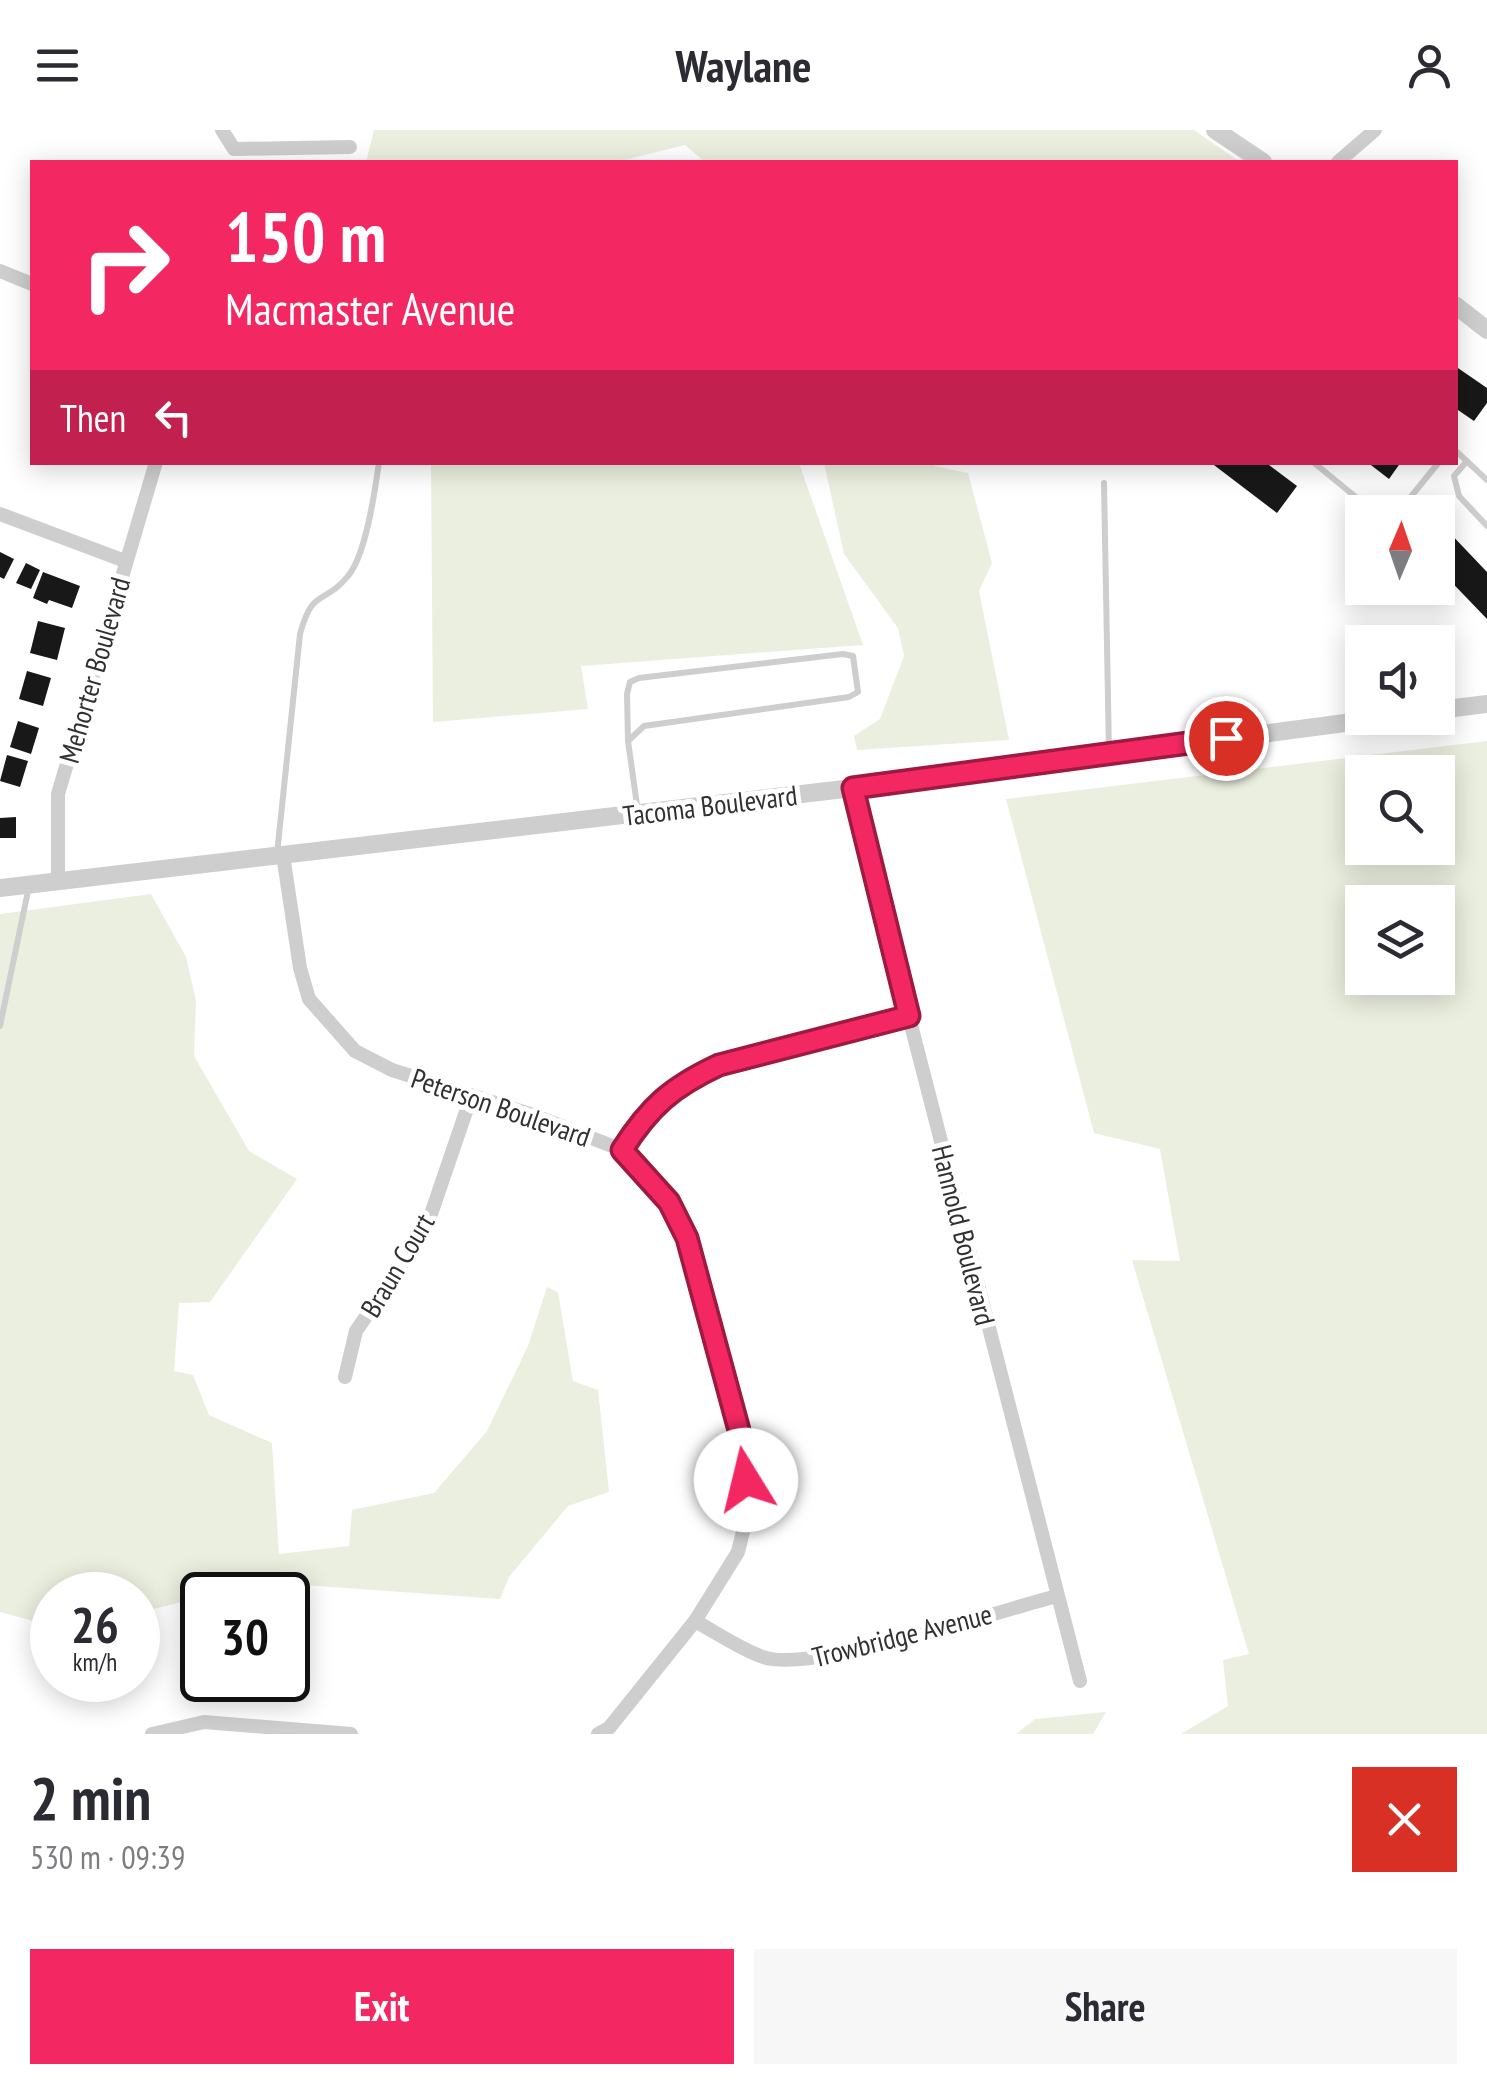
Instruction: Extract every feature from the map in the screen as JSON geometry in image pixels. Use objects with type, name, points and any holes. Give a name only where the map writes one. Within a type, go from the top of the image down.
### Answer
[{"type":"street","points":[[222,130],[235,156],[350,147]]},
{"type":"street","points":[[1215,130],[1261,160]]},
{"type":"street","points":[[1340,160],[1375,130]]},
{"type":"street","points":[[0,271],[30,283]]},
{"type":"street","points":[[1458,308],[1487,330]]},
{"type":"street","name":"Mehorter Boulevard","points":[[58,881],[58,794],[155,465]]},
{"type":"street","points":[[0,514],[125,561]]},
{"type":"street","points":[[1455,708],[1487,704]]},
{"type":"street","name":"Tacoma Boulevard","points":[[0,888],[853,788],[1345,723]]},
{"type":"street","name":"Hannold Boulevard","points":[[853,788],[1080,1681]]},
{"type":"street","name":"Peterson Boulevard","points":[[280,855],[308,999],[355,1052],[392,1070],[622,1150],[669,1202],[687,1238],[743,1445],[747,1516],[738,1552],[694,1621],[609,1728],[598,1734]]},
{"type":"street","points":[[622,1150],[652,1107],[693,1077],[719,1065],[909,1016]]},
{"type":"street","name":"Braun Court","points":[[345,1378],[356,1332],[430,1217],[471,1097]]},
{"type":"street","name":"Trowbridge Avenue","points":[[694,1621],[764,1658],[796,1661],[842,1653],[1056,1596]]},
{"type":"street","points":[[152,1734],[204,1722],[350,1734]]},
{"type":"lane","points":[[1458,453],[1487,480]]},
{"type":"lane","points":[[1467,461],[1454,476],[1459,496],[1487,526]]},
{"type":"lane","points":[[280,855],[300,634],[307,606],[348,576],[372,510],[379,465]]},
{"type":"lane","points":[[1317,465],[1368,507],[1401,509],[1436,465]]},
{"type":"lane","points":[[1104,482],[1109,754]]},
{"type":"lane","points":[[628,741],[644,726],[849,697],[858,692],[857,666],[853,656],[843,654],[630,682],[628,741],[638,814]]},
{"type":"lane","points":[[0,1026],[30,884]]},
{"type":"green space","points":[[374,130],[1194,130],[1237,160],[703,160],[685,145],[624,160],[366,160]]},
{"type":"green space","points":[[431,465],[800,465],[863,645],[581,666],[588,709],[433,722]]},
{"type":"green space","points":[[824,465],[935,465],[968,473],[992,563],[979,591],[1009,740],[857,750],[854,736],[880,719],[904,656],[898,628],[844,554]]},
{"type":"green space","points":[[1487,741],[1487,1734],[1181,1734],[1228,1706],[1223,1660],[1249,1654],[1132,1260],[1180,1261],[1160,1149],[1094,1133],[1006,799],[1345,758],[1345,865],[1455,865],[1455,755],[1371,755]]},
{"type":"green space","points":[[151,894],[186,957],[196,1001],[194,1056],[249,1151],[297,1179],[210,1302],[179,1303],[174,1371],[193,1375],[209,1415],[272,1443],[279,1554],[349,1546],[352,1510],[434,1493],[487,1431],[528,1346],[547,1287],[558,1292],[573,1381],[598,1390],[609,1492],[568,1506],[509,1577],[500,1599],[310,1585],[310,1572],[180,1572],[180,1602],[160,1607],[160,1572],[30,1572],[30,1620],[0,1612],[0,914]]},
{"type":"green space","points":[[1106,1712],[1093,1734],[1016,1734],[1035,1719]]},
{"type":"building","points":[[1458,368],[1487,388],[1487,403],[1474,421],[1458,410]]},
{"type":"building","points":[[1214,465],[1269,465],[1297,486],[1277,513]]},
{"type":"building","points":[[1371,465],[1399,465],[1389,479]]},
{"type":"building","points":[[1455,538],[1487,572],[1487,619],[1455,586]]},
{"type":"building","points":[[0,552],[14,559],[4,579],[0,577]]},
{"type":"building","points":[[26,563],[40,570],[31,589],[16,583]]},
{"type":"building","points":[[43,572],[80,586],[72,608],[33,598]]},
{"type":"building","points":[[38,621],[65,628],[57,660],[30,653]]},
{"type":"building","points":[[27,671],[51,678],[43,706],[19,699]]},
{"type":"building","points":[[18,721],[39,728],[31,754],[10,747]]},
{"type":"building","points":[[7,755],[28,761],[20,787],[0,781]]},
{"type":"building","points":[[16,817],[16,838],[0,838],[0,818]]},
{"type":"route","points":[[746,1480],[743,1445],[687,1238],[669,1202],[622,1150],[652,1107],[693,1077],[719,1065],[909,1016],[853,788],[1226,738]]}]
